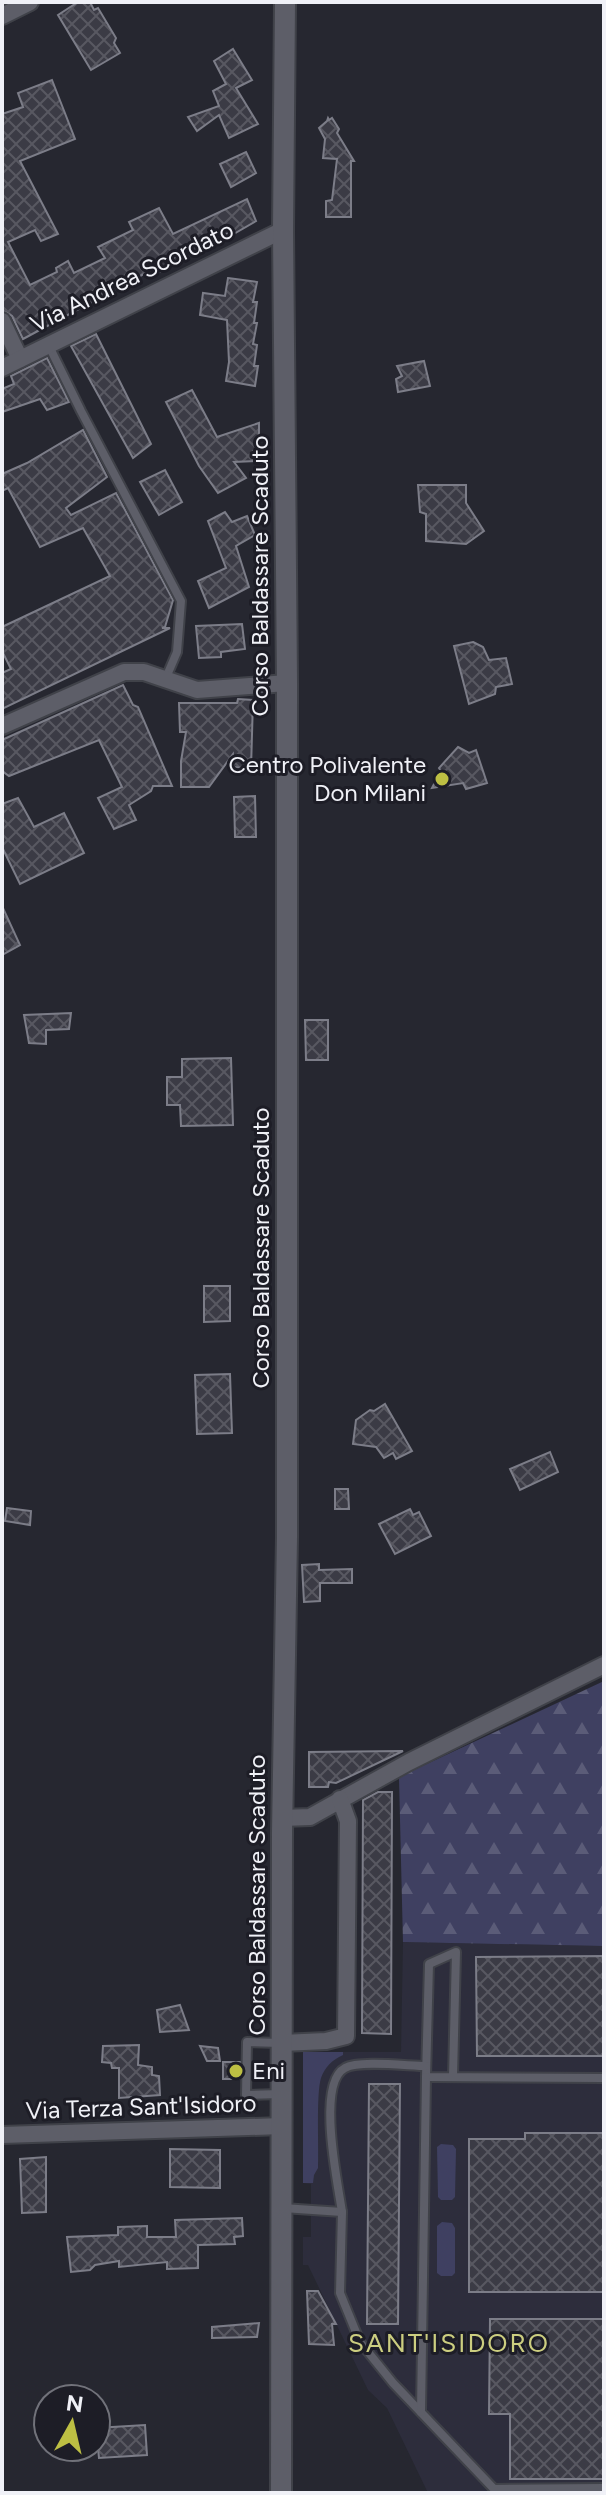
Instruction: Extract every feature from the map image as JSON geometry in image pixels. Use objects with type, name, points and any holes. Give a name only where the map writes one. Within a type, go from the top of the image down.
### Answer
[{"type":"street","points":[[2,16],[30,2]]},
{"type":"street","name":"Corso Baldassare Scaduto","points":[[281,2493],[282,1818],[287,1537],[285,2]]},
{"type":"street","name":"Via Andrea Scordato","points":[[2,368],[283,230]]},
{"type":"street","points":[[2,321],[20,359]]},
{"type":"street","points":[[2,726],[124,672],[144,672],[197,690],[287,683]]},
{"type":"street","points":[[282,1818],[310,1817],[409,1762],[604,1665]]},
{"type":"street","points":[[282,2043],[326,2041],[346,2036],[348,1821],[340,1799]]},
{"type":"street","name":"Via Terza Sant'Isidoro","points":[[2,2135],[282,2126]]},
{"type":"lane","points":[[49,345],[181,601],[177,652],[165,680]]},
{"type":"lane","points":[[421,2412],[429,1964],[456,1952],[453,2077]]},
{"type":"lane","points":[[282,2043],[247,2042],[246,2095],[282,2094]]},
{"type":"lane","points":[[426,2066],[360,2065],[345,2068],[335,2077],[332,2089],[332,2139],[342,2212],[340,2293],[360,2342],[393,2383],[494,2489],[604,2488]]},
{"type":"lane","points":[[426,2077],[604,2078]]},
{"type":"lane","points":[[282,2208],[342,2212]]},
{"type":"shaded area","points":[[403,1942],[604,1946],[604,2493],[428,2493],[387,2408],[368,2390],[308,2265],[303,2265],[303,2237],[311,2237],[311,2184],[303,2183],[303,2052],[401,2052]]},
{"type":"green space","points":[[604,1681],[604,1946],[403,1942],[399,1777]]},
{"type":"green space","points":[[303,2052],[343,2052],[327,2067],[319,2086],[318,2168],[313,2183],[303,2183]]},
{"type":"green space","points":[[441,2144],[453,2145],[456,2149],[455,2197],[452,2200],[438,2197],[437,2147]]},
{"type":"green space","points":[[442,2222],[452,2223],[455,2228],[455,2273],[452,2276],[437,2273],[437,2226]]},
{"type":"building","points":[[78,2],[90,2],[94,10],[98,8],[116,38],[114,43],[120,53],[91,70],[58,15]]},
{"type":"building","points":[[233,49],[252,80],[236,88],[258,124],[229,138],[219,115],[197,131],[188,117],[219,106],[213,91],[226,84],[214,61]]},
{"type":"building","points":[[52,80],[75,139],[20,161],[58,234],[41,241],[35,230],[8,242],[30,285],[57,272],[56,268],[68,261],[74,273],[105,258],[98,247],[133,230],[129,222],[159,208],[173,234],[247,199],[256,221],[232,235],[230,232],[156,274],[153,269],[23,339],[12,316],[2,310],[2,114],[23,107],[18,93]]},
{"type":"building","points":[[328,118],[332,118],[339,129],[337,133],[354,161],[351,161],[351,217],[326,217],[326,201],[332,200],[337,159],[323,158],[325,139],[319,128]]},
{"type":"building","points":[[246,152],[256,173],[231,187],[220,164]]},
{"type":"building","points":[[228,278],[257,282],[253,302],[257,302],[253,344],[257,345],[254,366],[258,366],[255,386],[226,381],[229,362],[227,320],[200,315],[203,293],[225,296]]},
{"type":"building","points":[[96,334],[151,444],[133,458],[71,346]]},
{"type":"building","points":[[47,358],[69,402],[47,410],[40,399],[2,412],[2,389],[14,384],[11,376]]},
{"type":"building","points":[[424,361],[430,386],[398,392],[396,379],[402,376],[397,366]]},
{"type":"building","points":[[192,390],[217,437],[259,423],[259,461],[234,462],[246,478],[218,493],[199,466],[166,402]]},
{"type":"building","points":[[83,430],[107,477],[66,508],[71,515],[116,493],[173,600],[165,627],[162,628],[170,628],[2,709],[2,673],[11,669],[2,651],[2,627],[110,576],[83,528],[40,547],[8,488],[2,491],[2,474]]},
{"type":"building","points":[[165,470],[182,502],[159,515],[140,482]]},
{"type":"building","points":[[418,485],[466,485],[466,503],[484,531],[466,544],[426,541],[426,514],[420,512]]},
{"type":"building","points":[[225,512],[232,522],[247,516],[255,535],[236,546],[249,587],[209,608],[198,581],[226,568],[208,521]]},
{"type":"building","points":[[242,624],[245,649],[221,652],[221,657],[199,658],[196,626]]},
{"type":"building","points":[[473,642],[483,647],[489,660],[506,658],[512,684],[496,687],[495,694],[469,704],[454,646]]},
{"type":"building","points":[[123,685],[133,705],[138,707],[172,786],[153,786],[151,791],[129,805],[136,820],[114,829],[98,798],[122,787],[99,740],[9,776],[2,771],[2,740]]},
{"type":"building","points":[[238,699],[253,700],[251,769],[234,767],[233,754],[209,787],[181,787],[186,732],[180,732],[179,703],[237,703]]},
{"type":"building","points":[[458,747],[469,753],[476,750],[487,783],[466,789],[463,783],[432,788],[441,771],[439,768]]},
{"type":"building","points":[[255,796],[256,837],[235,837],[234,797]]},
{"type":"building","points":[[18,798],[34,827],[64,813],[84,853],[20,884],[2,847],[2,804]]},
{"type":"building","points":[[2,906],[20,945],[2,955]]},
{"type":"building","points":[[71,1013],[69,1029],[46,1030],[46,1044],[29,1043],[24,1015]]},
{"type":"building","points":[[305,1020],[328,1020],[328,1060],[306,1060]]},
{"type":"building","points":[[231,1058],[233,1125],[181,1126],[180,1105],[167,1105],[167,1077],[182,1077],[182,1059]]},
{"type":"building","points":[[204,1286],[230,1286],[230,1321],[204,1322]]},
{"type":"building","points":[[230,1374],[232,1433],[197,1434],[195,1375]]},
{"type":"building","points":[[385,1404],[412,1451],[396,1459],[393,1453],[384,1458],[376,1447],[353,1444],[356,1420]]},
{"type":"building","points":[[550,1452],[558,1472],[520,1490],[510,1469]]},
{"type":"building","points":[[335,1489],[348,1489],[349,1509],[335,1509]]},
{"type":"building","points":[[7,1508],[31,1511],[30,1525],[5,1521]]},
{"type":"building","points":[[410,1509],[413,1515],[419,1512],[431,1536],[395,1554],[379,1524]]},
{"type":"building","points":[[319,1564],[319,1570],[352,1569],[352,1583],[320,1583],[320,1601],[304,1602],[302,1565]]},
{"type":"building","points":[[403,1751],[336,1783],[329,1782],[328,1787],[309,1787],[309,1752]]},
{"type":"building","points":[[378,1792],[392,1792],[391,2034],[362,2033],[363,1800]]},
{"type":"building","points":[[604,1956],[604,2056],[477,2056],[476,1957]]},
{"type":"building","points":[[180,2005],[189,2030],[160,2032],[157,2010]]},
{"type":"building","points":[[139,2045],[138,2065],[152,2067],[152,2075],[159,2076],[160,2095],[119,2098],[119,2068],[102,2062],[103,2046]]},
{"type":"building","points":[[200,2046],[218,2048],[220,2061],[207,2061]]},
{"type":"building","points":[[223,2062],[240,2062],[239,2079],[223,2079]]},
{"type":"building","points":[[369,2084],[400,2084],[398,2324],[367,2324]]},
{"type":"building","points":[[525,2133],[604,2133],[604,2292],[469,2292],[469,2139],[525,2139]]},
{"type":"building","points":[[170,2149],[220,2150],[220,2188],[170,2187]]},
{"type":"building","points":[[46,2157],[46,2212],[22,2213],[20,2159]]},
{"type":"building","points":[[242,2218],[243,2236],[234,2237],[235,2244],[198,2245],[198,2268],[167,2269],[167,2262],[119,2267],[119,2261],[71,2272],[67,2237],[118,2235],[118,2227],[147,2226],[147,2237],[176,2237],[175,2220]]},
{"type":"building","points":[[307,2291],[318,2291],[336,2324],[332,2324],[334,2345],[309,2344]]},
{"type":"building","points":[[490,2319],[604,2319],[604,2479],[510,2479],[510,2414],[489,2414]]},
{"type":"building","points":[[259,2323],[257,2337],[212,2338],[212,2327]]},
{"type":"building","points":[[145,2425],[147,2455],[112,2457],[112,2427]]},
{"type":"place","name":"Centro Polivalente Don Milani","points":[[442,779]]},
{"type":"place","name":"Eni","points":[[236,2071]]},
{"type":"district","name":"SANT'ISIDORO","points":[[449,2343]]}]
